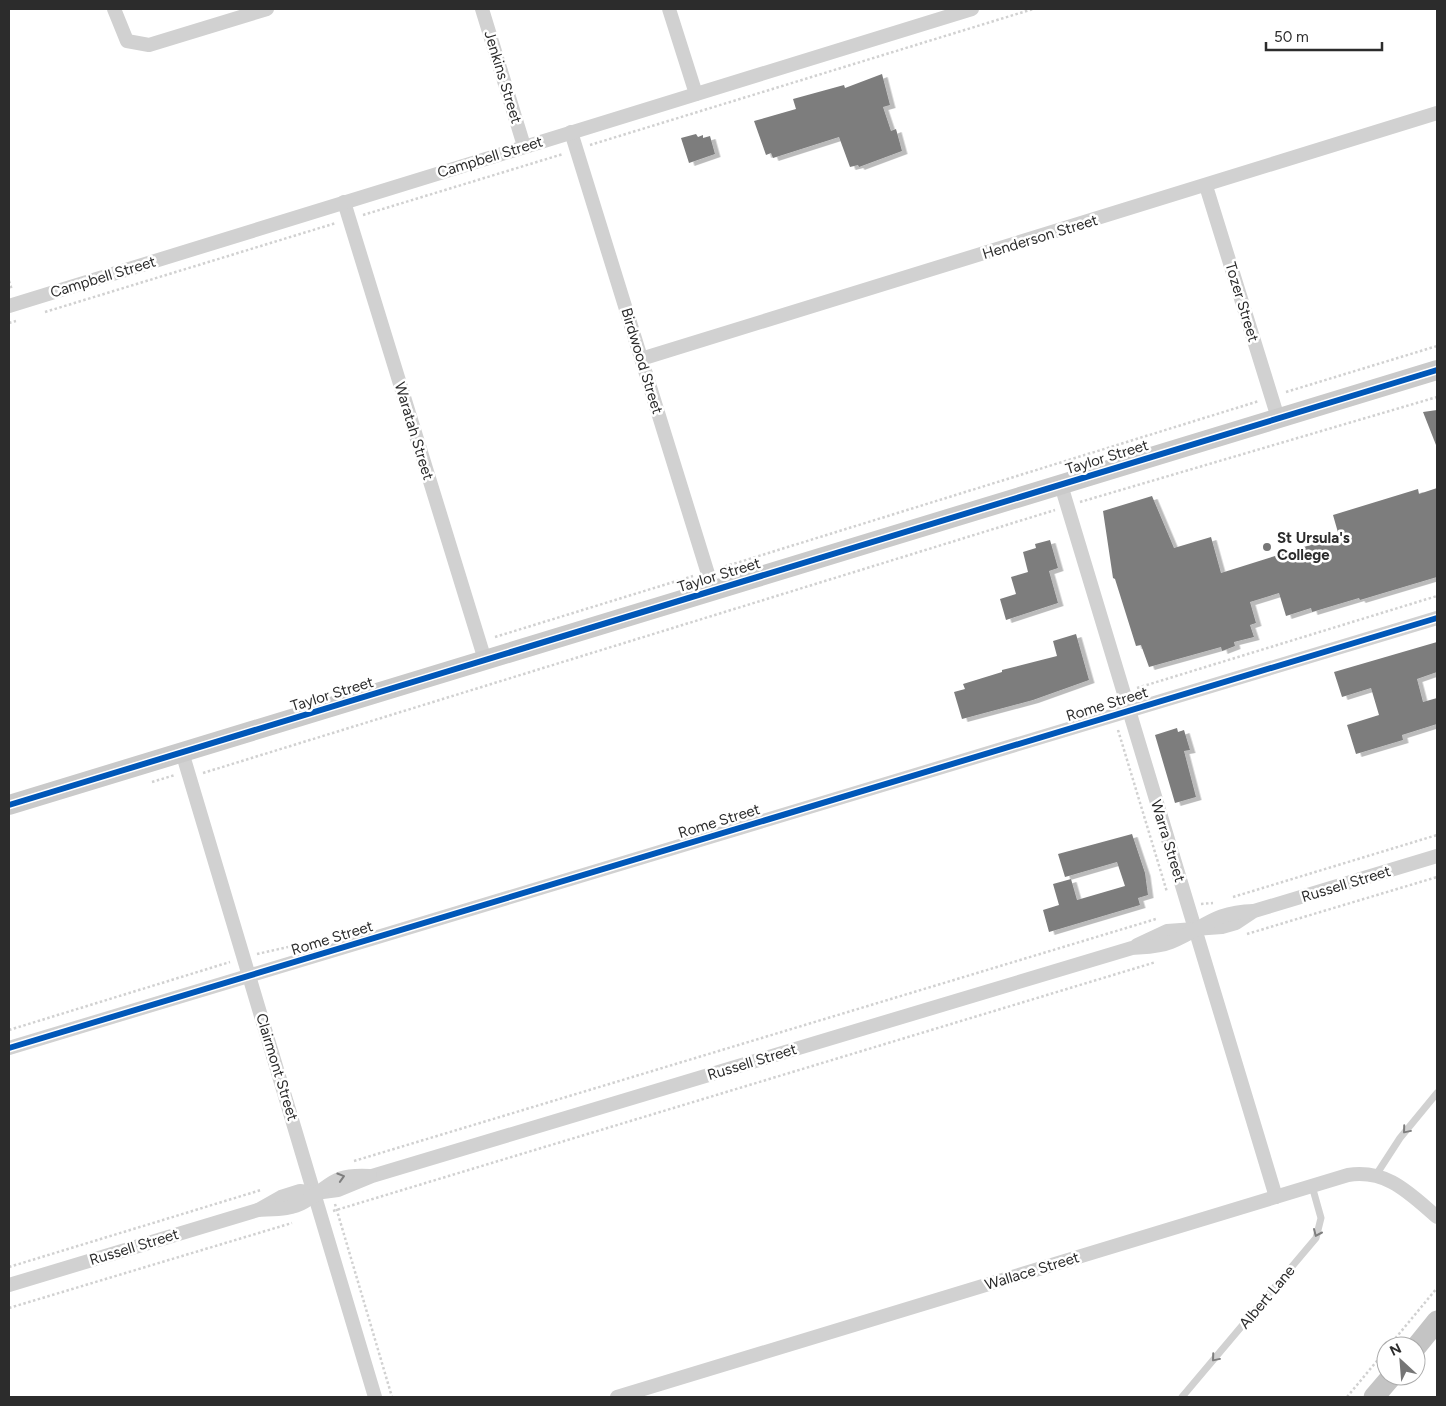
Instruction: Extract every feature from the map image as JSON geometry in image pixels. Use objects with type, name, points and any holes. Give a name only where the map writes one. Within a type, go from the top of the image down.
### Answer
[{"type":"main road","points":[[1425,1336],[1437,1321]]},
{"type":"main road","points":[[1374,1397],[1383,1386]]},
{"type":"street","points":[[114,9],[127,41],[149,45],[267,9]]},
{"type":"street","name":"Jenkins Street","points":[[482,9],[524,146]]},
{"type":"street","points":[[669,9],[696,94]]},
{"type":"street","name":"Campbell Street","points":[[9,306],[972,9]]},
{"type":"street","name":"Henderson Street","points":[[641,359],[1206,186],[1437,113]]},
{"type":"street","name":"Birdwood Street","points":[[571,132],[710,581]]},
{"type":"street","name":"Tozer Street","points":[[1206,186],[1278,418]]},
{"type":"street","name":"Waratah Street","points":[[344,202],[482,651]]},
{"type":"street","name":"Taylor Street","points":[[9,804],[182,752],[482,651],[710,581],[1060,484],[1437,370]]},
{"type":"street","name":"Warra Street","points":[[1060,484],[1276,1197]]},
{"type":"street","name":"Rome Street","points":[[9,1048],[1437,618]]},
{"type":"street","name":"Clairmont Street","points":[[182,752],[377,1397]]},
{"type":"street","name":"Russell Street","points":[[9,1285],[258,1210],[284,1208],[303,1202],[315,1193],[352,1186],[372,1176],[1132,948],[1161,933],[1195,929],[1219,916],[1233,912],[1254,911],[1437,856]]},
{"type":"street","name":"Wallace Street","points":[[617,1397],[1348,1175],[1376,1175],[1398,1184],[1437,1217]]},
{"type":"lane","points":[[1376,1175],[1400,1138],[1437,1093]]},
{"type":"lane","name":"Albert Lane","points":[[1182,1397],[1316,1238],[1321,1218],[1312,1186]]},
{"type":"path","points":[[37,314],[1033,9]]},
{"type":"path","points":[[9,281],[12,290]]},
{"type":"path","points":[[9,323],[18,320]]},
{"type":"path","points":[[482,651],[710,581],[1272,397],[1437,346]]},
{"type":"path","points":[[174,775],[189,776],[1067,506],[1437,397]]},
{"type":"path","points":[[1124,694],[1143,686],[1437,596]]},
{"type":"path","points":[[1114,715],[1168,894]]},
{"type":"path","points":[[1232,897],[1437,835]]},
{"type":"path","points":[[1241,936],[1437,876]]},
{"type":"path","points":[[1189,908],[1214,903]]},
{"type":"path","points":[[351,1162],[1157,918]]},
{"type":"path","points":[[9,1030],[244,958],[296,945]]},
{"type":"path","points":[[9,1308],[1161,960]]},
{"type":"path","points":[[9,1267],[268,1188]]},
{"type":"path","points":[[1397,1336],[1437,1288]]},
{"type":"path","points":[[1347,1397],[1376,1362]]},
{"type":"building","points":[[882,74],[890,105],[883,107],[891,131],[896,129],[902,151],[859,167],[858,165],[850,167],[839,137],[773,158],[771,153],[766,155],[754,121],[796,109],[793,99],[844,85],[845,88]]},
{"type":"building","points":[[696,134],[698,137],[703,135],[703,138],[710,136],[715,154],[689,163],[681,138]]},
{"type":"building","points":[[1437,410],[1437,445],[1436,445],[1423,412]]},
{"type":"building","points":[[1437,488],[1437,577],[1360,600],[1359,598],[1312,612],[1311,608],[1286,616],[1279,593],[1250,602],[1256,623],[1250,625],[1254,637],[1234,642],[1235,646],[1222,651],[1221,647],[1149,667],[1141,645],[1136,646],[1115,579],[1113,578],[1103,511],[1152,496],[1174,548],[1211,537],[1221,573],[1339,536],[1333,515],[1418,489],[1419,494]]},
{"type":"building","points":[[1050,540],[1058,568],[1049,571],[1058,603],[1006,620],[1000,599],[1016,594],[1011,577],[1028,572],[1023,552],[1036,548],[1035,544]]},
{"type":"building","points":[[1076,634],[1089,680],[1033,700],[962,719],[954,692],[965,689],[963,684],[1002,672],[1002,670],[1057,656],[1053,641]]},
{"type":"building","points":[[1437,642],[1437,672],[1417,679],[1423,702],[1437,698],[1437,724],[1402,735],[1403,740],[1356,754],[1347,725],[1379,715],[1371,688],[1342,697],[1334,672]]},
{"type":"building","points":[[1177,728],[1178,732],[1184,730],[1190,750],[1184,751],[1196,797],[1175,803],[1155,735]]},
{"type":"building","points":[[1132,834],[1145,873],[1148,895],[1138,898],[1140,905],[1049,932],[1043,910],[1059,905],[1053,884],[1071,879],[1077,900],[1125,886],[1117,862],[1065,877],[1058,854]]},
{"type":"cycle path","points":[[9,805],[1437,370]]},
{"type":"cycle path","points":[[9,1048],[1437,618]]},
{"type":"place","name":"St Ursula's College","points":[[1267,547]]}]
